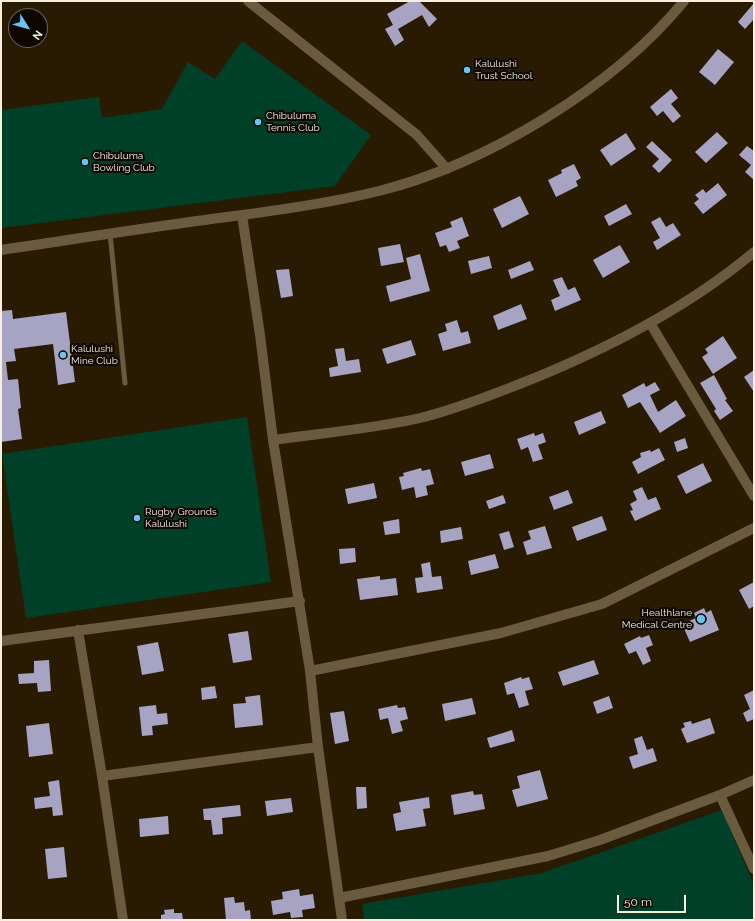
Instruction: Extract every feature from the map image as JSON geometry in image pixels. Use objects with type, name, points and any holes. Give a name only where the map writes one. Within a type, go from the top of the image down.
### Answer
[{"type":"street","points":[[248,1],[417,135],[447,169]]},
{"type":"street","points":[[1,250],[317,204],[380,191],[447,169],[531,126],[588,90],[627,58],[671,17],[684,1]]},
{"type":"street","points":[[242,215],[260,335],[273,440],[300,600],[310,671],[318,747],[342,920]]},
{"type":"street","points":[[273,440],[420,418],[484,398],[568,365],[650,323],[730,272],[754,252]]},
{"type":"street","points":[[650,323],[754,496]]},
{"type":"street","points":[[310,671],[501,633],[602,604],[754,528]]},
{"type":"street","points":[[1,641],[300,600]]},
{"type":"street","points":[[78,630],[102,776],[123,920]]},
{"type":"street","points":[[102,776],[318,747]]},
{"type":"street","points":[[339,898],[548,856],[600,840],[720,795],[754,780]]},
{"type":"street","points":[[720,795],[754,869]]},
{"type":"lane","points":[[110,233],[125,383]]},
{"type":"green space","points":[[242,41],[371,135],[335,186],[1,228],[1,110],[99,97],[102,118],[162,109],[188,62],[215,79]]},
{"type":"green space","name":"Rugby Grounds Kalulushi","points":[[247,417],[271,582],[26,618],[2,454]]},
{"type":"green space","points":[[722,810],[754,885],[754,920],[364,920],[362,904],[542,873]]},
{"type":"building","points":[[410,1],[419,1],[437,19],[429,27],[422,15],[398,29],[404,40],[395,46],[385,29],[393,25],[387,14]]},
{"type":"building","points":[[754,3],[754,19],[745,29],[738,22]]},
{"type":"building","points":[[718,49],[734,62],[715,85],[699,72]]},
{"type":"building","points":[[671,89],[678,98],[671,104],[681,116],[673,123],[663,111],[657,116],[650,107]]},
{"type":"building","points":[[717,132],[728,143],[706,163],[695,152]]},
{"type":"building","points":[[626,133],[636,149],[611,166],[600,150]]},
{"type":"building","points":[[652,141],[672,160],[659,173],[652,166],[659,159],[646,147]]},
{"type":"building","points":[[747,146],[754,151],[754,180],[745,172],[751,165],[739,155]]},
{"type":"building","points":[[574,164],[581,178],[576,181],[578,186],[556,197],[548,180],[562,173],[561,170]]},
{"type":"building","points":[[718,183],[727,195],[703,214],[694,203],[699,199],[695,195],[703,189],[706,193]]},
{"type":"building","points":[[520,196],[529,214],[502,228],[493,209]]},
{"type":"building","points":[[626,204],[632,214],[609,226],[604,216]]},
{"type":"building","points":[[462,217],[469,236],[457,241],[460,248],[449,252],[446,245],[440,247],[435,233],[452,227],[450,222]]},
{"type":"building","points":[[660,217],[666,227],[673,223],[681,235],[657,250],[653,242],[660,238],[651,222]]},
{"type":"building","points":[[400,244],[404,262],[381,266],[378,248]]},
{"type":"building","points":[[620,245],[630,262],[603,278],[593,260]]},
{"type":"building","points":[[420,254],[430,291],[390,302],[386,286],[411,279],[406,258]]},
{"type":"building","points":[[489,256],[492,268],[471,274],[468,261]]},
{"type":"building","points":[[530,261],[534,270],[511,279],[508,270]]},
{"type":"building","points":[[289,269],[293,296],[281,298],[276,270]]},
{"type":"building","points":[[562,277],[568,290],[575,287],[581,300],[555,311],[551,300],[560,296],[553,280]]},
{"type":"building","points":[[521,304],[527,319],[498,330],[493,316]]},
{"type":"building","name":"Kalulushi Mine Club","points":[[12,310],[13,319],[66,312],[75,382],[58,385],[53,344],[14,349],[16,361],[6,362],[8,380],[18,379],[21,408],[18,409],[22,439],[1,442],[1,311]]},
{"type":"building","points":[[457,320],[461,333],[468,331],[471,343],[443,351],[438,334],[447,331],[445,324]]},
{"type":"building","points":[[723,336],[737,358],[713,374],[702,357],[708,353],[705,349]]},
{"type":"building","points":[[411,340],[416,355],[387,364],[382,349]]},
{"type":"building","points":[[344,348],[346,361],[359,359],[361,372],[330,377],[329,368],[338,366],[335,349]]},
{"type":"building","points":[[754,370],[754,392],[744,377]]},
{"type":"building","points":[[714,375],[727,399],[725,400],[733,411],[720,420],[714,411],[716,409],[700,383]]},
{"type":"building","points":[[655,382],[660,390],[650,395],[658,412],[676,400],[686,416],[660,433],[640,402],[628,408],[622,395],[644,383],[646,387]]},
{"type":"building","points":[[601,411],[606,423],[579,435],[574,422]]},
{"type":"building","points":[[534,433],[535,436],[543,433],[546,442],[538,445],[543,459],[533,462],[528,447],[521,450],[517,439]]},
{"type":"building","points":[[685,438],[688,448],[677,452],[674,442]]},
{"type":"building","points":[[659,448],[665,460],[638,474],[632,462],[641,457],[640,453],[650,450],[651,452]]},
{"type":"building","points":[[490,454],[494,468],[465,476],[461,462]]},
{"type":"building","points":[[703,463],[712,481],[686,494],[677,476]]},
{"type":"building","points":[[421,468],[422,471],[430,469],[434,484],[426,486],[428,495],[416,498],[414,487],[402,490],[399,477],[404,476],[403,473]]},
{"type":"building","points":[[374,483],[377,498],[348,504],[345,489]]},
{"type":"building","points":[[642,487],[648,500],[656,497],[661,509],[635,521],[630,511],[633,510],[630,504],[637,500],[633,491]]},
{"type":"building","points":[[568,490],[573,503],[554,510],[549,497]]},
{"type":"building","points":[[503,495],[506,503],[489,509],[486,501]]},
{"type":"building","points":[[602,516],[607,530],[577,541],[572,527]]},
{"type":"building","points":[[399,519],[400,533],[385,535],[383,522]]},
{"type":"building","points":[[545,526],[552,548],[527,555],[523,542],[531,539],[528,531]]},
{"type":"building","points":[[461,527],[463,539],[441,543],[440,531]]},
{"type":"building","points":[[509,531],[514,547],[504,550],[499,534]]},
{"type":"building","points":[[355,548],[356,562],[340,564],[339,549]]},
{"type":"building","points":[[495,554],[499,568],[471,575],[468,561]]},
{"type":"building","points":[[430,562],[432,577],[441,576],[443,589],[417,593],[415,578],[423,577],[421,564]]},
{"type":"building","points":[[380,576],[380,580],[396,578],[398,595],[360,600],[357,579]]},
{"type":"building","points":[[754,582],[754,606],[749,609],[739,590]]},
{"type":"building","points":[[704,608],[706,613],[711,610],[719,630],[690,642],[682,624],[696,618],[694,613]]},
{"type":"building","points":[[248,631],[252,660],[233,663],[228,634]]},
{"type":"building","points":[[649,635],[653,645],[646,648],[651,661],[643,665],[636,651],[629,654],[624,644],[640,636],[641,638]]},
{"type":"building","points":[[158,642],[164,671],[142,675],[137,646]]},
{"type":"building","points":[[49,660],[51,691],[38,692],[37,683],[19,684],[18,674],[34,673],[34,661]]},
{"type":"building","points":[[594,660],[599,674],[563,686],[558,672]]},
{"type":"building","points":[[521,677],[522,679],[529,677],[533,689],[525,691],[529,705],[519,708],[514,693],[507,695],[504,683]]},
{"type":"building","points":[[215,686],[217,698],[202,700],[201,688]]},
{"type":"building","points":[[754,690],[754,719],[747,722],[743,713],[750,709],[744,695]]},
{"type":"building","points":[[260,695],[263,725],[235,728],[233,704],[246,703],[245,697]]},
{"type":"building","points":[[609,696],[613,708],[597,714],[593,702]]},
{"type":"building","points":[[472,698],[476,714],[445,721],[442,704]]},
{"type":"building","points":[[156,705],[157,714],[167,713],[168,724],[152,726],[153,735],[142,736],[139,707]]},
{"type":"building","points":[[397,705],[398,708],[405,707],[408,719],[400,721],[403,731],[392,734],[388,718],[380,720],[378,709]]},
{"type":"building","points":[[344,711],[349,741],[335,744],[330,713]]},
{"type":"building","points":[[710,718],[715,733],[687,743],[681,729],[685,727],[683,723],[691,721],[692,724]]},
{"type":"building","points":[[49,723],[53,754],[29,757],[26,726]]},
{"type":"building","points":[[512,730],[515,741],[490,748],[487,738]]},
{"type":"building","points":[[642,736],[647,750],[653,748],[657,761],[633,769],[629,757],[638,754],[634,739]]},
{"type":"building","points":[[540,770],[548,799],[517,807],[512,790],[520,788],[517,776]]},
{"type":"building","points":[[59,780],[63,815],[53,816],[52,807],[35,809],[34,798],[50,796],[48,782]]},
{"type":"building","points":[[356,787],[366,787],[367,808],[357,809]]},
{"type":"building","points":[[473,791],[474,795],[482,794],[485,809],[454,815],[451,795]]},
{"type":"building","points":[[429,797],[430,808],[423,809],[426,826],[396,831],[393,814],[401,812],[399,802]]},
{"type":"building","points":[[291,798],[293,812],[267,816],[265,801]]},
{"type":"building","points":[[240,805],[241,816],[222,818],[223,834],[213,835],[211,820],[204,820],[203,809]]},
{"type":"building","points":[[168,816],[169,834],[140,837],[139,819]]},
{"type":"building","points":[[64,847],[67,877],[48,879],[45,849]]},
{"type":"building","points":[[299,889],[300,896],[313,894],[315,908],[302,910],[303,917],[291,918],[290,912],[273,915],[271,901],[283,899],[282,892]]},
{"type":"building","points":[[234,897],[235,903],[244,902],[245,911],[250,910],[251,920],[226,920],[224,898]]},
{"type":"building","points":[[174,909],[174,913],[182,913],[183,920],[161,920],[161,915],[165,914],[164,910]]},
{"type":"place","name":"Kalulushi Trust School","points":[[467,70]]},
{"type":"place","name":"Chibuluma Tennis Club","points":[[258,122]]},
{"type":"place","name":"Chibuluma Bowling Club","points":[[85,162]]},
{"type":"place","name":"Kalulushi Mine Club","points":[[63,355]]},
{"type":"place","name":"Rugby Grounds Kalulushi","points":[[137,518]]},
{"type":"place","name":"Healthlane Medical Centre","points":[[701,619]]}]
